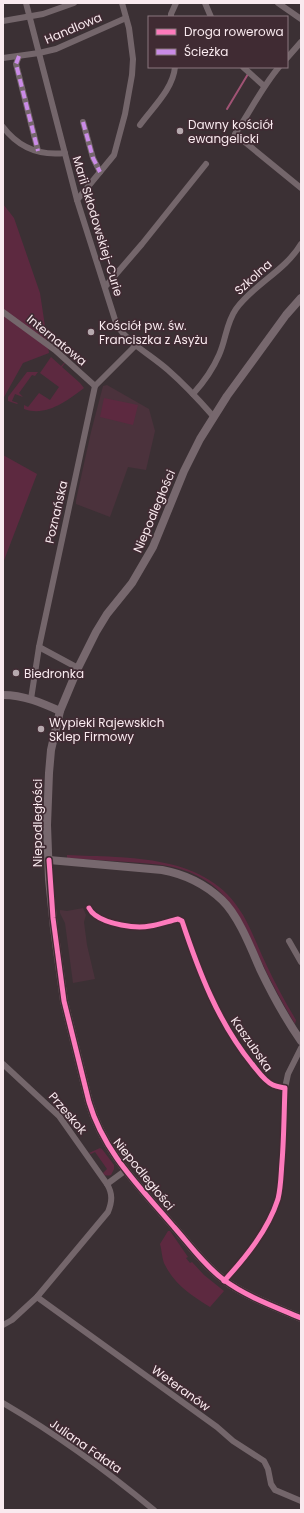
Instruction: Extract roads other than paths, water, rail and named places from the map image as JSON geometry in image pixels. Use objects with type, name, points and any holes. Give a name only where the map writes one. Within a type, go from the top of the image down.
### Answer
[{"type":"main road","name":"Niepodległości","points":[[301,298],[286,315],[213,416],[187,464],[153,548],[132,584],[107,614],[78,668],[60,711],[51,750],[47,825],[53,918],[58,965],[64,1001],[93,1116],[101,1135],[126,1170],[197,1253],[224,1280],[247,1294],[301,1318]]},
{"type":"main road","points":[[3,695],[31,699],[60,711]]},
{"type":"main road","points":[[49,860],[162,870],[178,873],[190,878],[208,889],[222,900],[240,925],[270,989],[301,1041]]},
{"type":"street","name":"Marii Skłodowskiej-Curie","points":[[26,3],[77,200],[117,326],[135,346],[167,369],[213,416]]},
{"type":"street","points":[[3,21],[30,17],[74,3]]},
{"type":"street","points":[[77,200],[114,155],[125,114],[132,75],[133,54],[122,3]]},
{"type":"street","points":[[171,16],[176,3]]},
{"type":"street","points":[[205,3],[211,16]]},
{"type":"street","points":[[278,3],[301,19]]},
{"type":"street","name":"Handlowa","points":[[3,58],[56,49],[126,18]]},
{"type":"street","points":[[288,57],[301,42]]},
{"type":"street","points":[[19,56],[16,64],[38,151]]},
{"type":"street","points":[[140,125],[170,86],[175,75],[176,68]]},
{"type":"street","points":[[244,68],[264,86]]},
{"type":"street","points":[[278,68],[264,86],[235,134],[301,188]]},
{"type":"street","points":[[83,122],[94,163],[100,172]]},
{"type":"street","points":[[3,127],[12,138],[28,148],[53,154],[65,153]]},
{"type":"street","points":[[105,288],[206,164]]},
{"type":"street","name":"Szkolna","points":[[193,394],[200,387],[219,355],[228,324],[234,312],[242,301],[285,264],[301,244]]},
{"type":"street","name":"Internatowa","points":[[3,312],[55,350],[95,386]]},
{"type":"street","points":[[95,386],[135,346]]},
{"type":"street","name":"Poznańska","points":[[31,699],[39,647],[95,386]]},
{"type":"street","points":[[39,647],[78,668]]},
{"type":"street","name":"Kaszubska","points":[[88,908],[94,915],[125,926],[140,928],[178,919],[182,922],[209,994],[224,1023],[243,1052],[266,1080],[274,1086],[285,1088]]},
{"type":"street","points":[[289,941],[301,962]]},
{"type":"street","points":[[224,1280],[240,1263],[258,1239],[272,1214],[278,1198],[284,1130],[285,1088],[288,1074],[301,1048]]},
{"type":"street","name":"Przeskok","points":[[3,1064],[59,1116],[108,1184]]},
{"type":"street","points":[[3,1325],[12,1320],[38,1297],[108,1212],[112,1195],[108,1184],[126,1170]]},
{"type":"street","name":"Weteranów","points":[[38,1297],[217,1427],[233,1441],[264,1461],[268,1469],[271,1484],[275,1490],[301,1501]]},
{"type":"street","name":"Juliana Fałata","points":[[3,1403],[54,1435],[109,1474],[154,1510]]},
{"type":"waterway","points":[[227,109],[248,74]]},
{"type":"place","name":"Dawny kościół ewangelicki","points":[[180,131]]},
{"type":"place","name":"Kościół pw. św. Franciszka z Asyżu","points":[[91,332]]},
{"type":"place","name":"Biedronka","points":[[16,673]]},
{"type":"place","name":"Wypieki Rajewskich Sklep Firmowy","points":[[41,729]]}]
